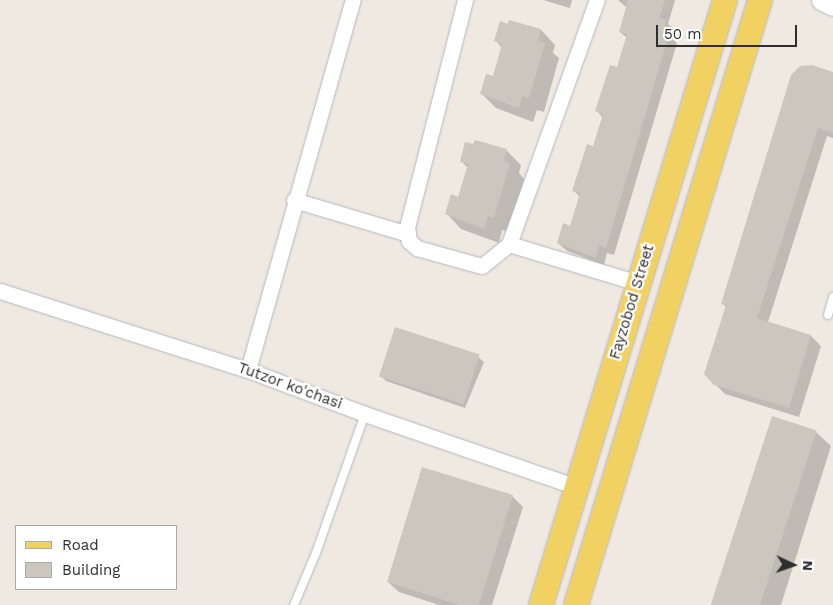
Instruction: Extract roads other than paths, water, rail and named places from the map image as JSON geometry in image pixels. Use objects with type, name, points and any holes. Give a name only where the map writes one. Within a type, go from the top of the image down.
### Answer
[{"type":"main road","name":"Fayzobod Street","points":[[541,605],[725,0]]},
{"type":"main road","points":[[576,605],[760,0]]},
{"type":"street","points":[[248,370],[294,200],[354,0]]},
{"type":"street","points":[[465,0],[408,234],[409,241],[417,248],[482,266],[509,244],[598,0]]},
{"type":"street","points":[[821,0],[833,6]]},
{"type":"street","points":[[294,200],[408,234]]},
{"type":"street","points":[[509,244],[638,283]]},
{"type":"street","name":"Tutzor ko'chasi","points":[[0,291],[248,370],[365,414],[577,486]]},
{"type":"lane","points":[[828,315],[833,297]]},
{"type":"lane","points":[[294,605],[316,553],[365,414]]}]
